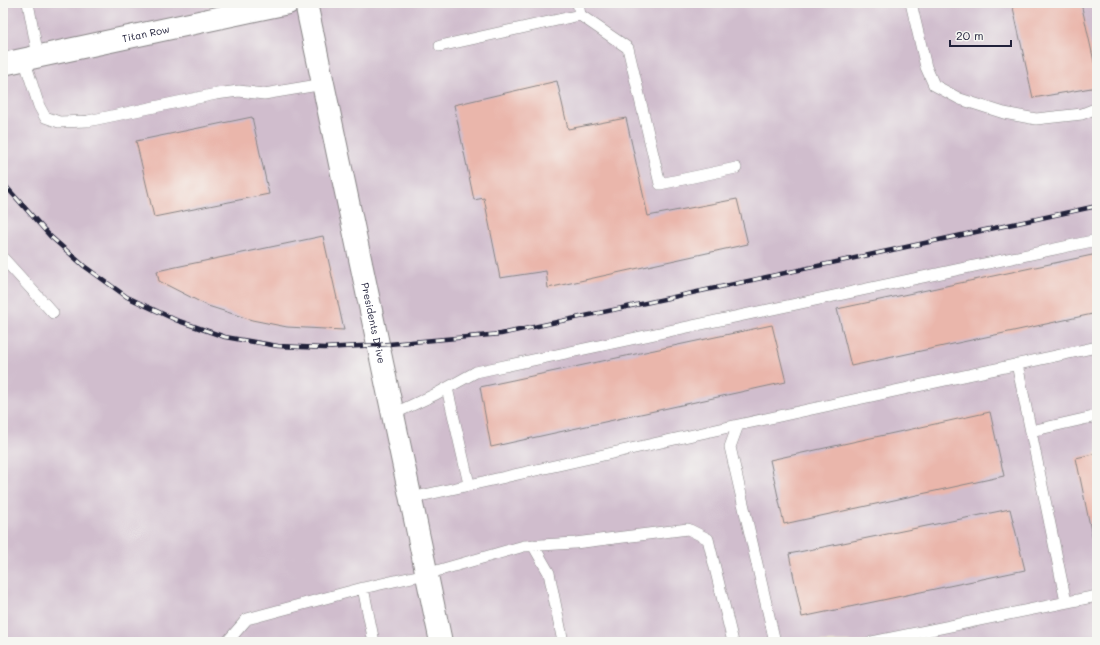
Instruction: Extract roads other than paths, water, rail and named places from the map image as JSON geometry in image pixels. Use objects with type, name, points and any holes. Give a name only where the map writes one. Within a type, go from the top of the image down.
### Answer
[{"type":"street","name":"Titan Row","points":[[21,60],[288,3]]},
{"type":"street","name":"Presidents Drive","points":[[306,3],[441,642]]},
{"type":"lane","points":[[28,3],[21,60],[39,106],[45,117],[59,122],[88,121],[216,94],[239,91],[264,94],[324,84]]},
{"type":"lane","points":[[578,3],[580,15],[628,48],[660,184],[736,168]]},
{"type":"lane","points":[[911,3],[926,68],[934,85],[968,101],[1004,113],[1036,119],[1082,114],[1097,108]]},
{"type":"lane","points":[[440,46],[580,15]]},
{"type":"lane","points":[[393,414],[476,372],[1097,240]]},
{"type":"lane","points":[[3,258],[53,313]]},
{"type":"lane","points":[[410,498],[1097,347]]},
{"type":"lane","points":[[1017,364],[1066,602]]},
{"type":"lane","points":[[447,388],[469,484]]},
{"type":"lane","points":[[1031,431],[1097,416]]},
{"type":"lane","points":[[738,425],[730,447],[776,642]]},
{"type":"lane","points":[[226,642],[247,619],[363,588],[426,574],[524,546],[574,543],[688,529],[708,539],[733,642]]},
{"type":"lane","points":[[533,545],[549,573],[562,642]]},
{"type":"lane","points":[[363,588],[374,642]]},
{"type":"lane","points":[[872,642],[900,639],[1097,596]]},
{"type":"railway","points":[[3,183],[50,236],[84,266],[127,297],[176,320],[225,337],[278,346],[324,348],[378,345],[501,334],[1097,206]]}]
